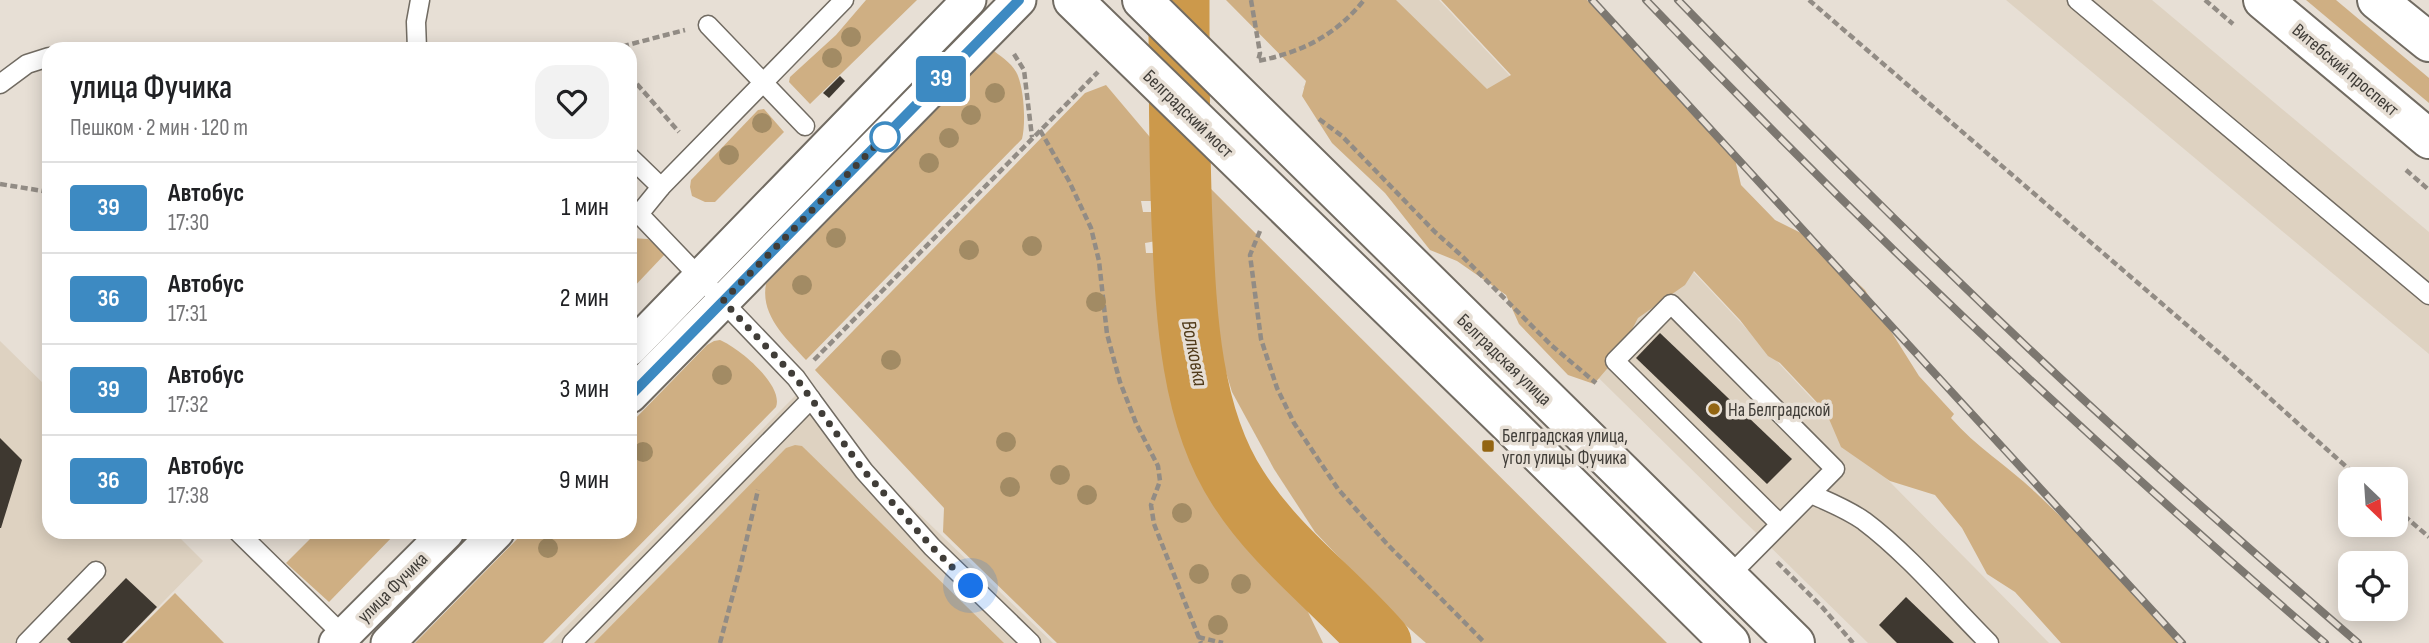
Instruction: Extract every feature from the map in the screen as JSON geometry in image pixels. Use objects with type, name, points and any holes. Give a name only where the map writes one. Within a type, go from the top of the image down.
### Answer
[{"type":"street","points":[[637,342],[970,0]]},
{"type":"street","points":[[637,389],[1019,0]]},
{"type":"street","points":[[1073,0],[1115,62]]},
{"type":"street","points":[[1142,0],[1256,88]]},
{"type":"street","name":"Витебский проспект","points":[[2263,0],[2429,139]]},
{"type":"street","points":[[2377,0],[2429,42]]},
{"type":"street","name":"Белградский мост","points":[[1115,62],[1249,171],[1730,643]]},
{"type":"street","name":"Белградская улица","points":[[1256,88],[1795,643]]},
{"type":"street","name":"улица Фучика","points":[[344,641],[440,539]]},
{"type":"street","name":"улица Фучика","points":[[388,643],[490,539]]},
{"type":"lane","points":[[417,42],[416,22],[420,0]]},
{"type":"lane","points":[[637,213],[844,0]]},
{"type":"lane","points":[[2077,0],[2429,295]]},
{"type":"lane","points":[[708,25],[805,126]]},
{"type":"lane","points":[[0,84],[27,64],[42,59]]},
{"type":"lane","points":[[637,163],[661,187]]},
{"type":"lane","points":[[637,219],[701,278],[796,378],[864,471],[932,547],[1031,643]]},
{"type":"lane","points":[[1728,577],[1835,469],[1671,304],[1615,361],[1780,524]]},
{"type":"lane","points":[[572,643],[811,399]]},
{"type":"lane","points":[[1811,494],[1840,506],[1864,522],[1895,549],[1989,643]]},
{"type":"lane","points":[[245,539],[344,641]]},
{"type":"lane","points":[[26,643],[96,571]]},
{"type":"path","points":[[1251,0],[1260,53],[1256,88]]},
{"type":"path","points":[[1246,58],[1258,61],[1296,52],[1327,35],[1364,0]]},
{"type":"path","points":[[1809,0],[2203,339],[2346,467]]},
{"type":"path","points":[[637,43],[708,25]]},
{"type":"path","points":[[1010,49],[1024,70],[1032,138]]},
{"type":"path","points":[[796,378],[1040,130],[1115,62]]},
{"type":"path","points":[[637,84],[695,152]]},
{"type":"path","points":[[1312,114],[1342,136],[1434,232],[1462,256],[1551,345],[1600,387]]},
{"type":"path","points":[[1040,130],[1069,181],[1091,228],[1100,261],[1107,334],[1119,382],[1158,466],[1160,481],[1151,505],[1154,524],[1200,640],[1223,643]]},
{"type":"path","points":[[0,184],[42,191]]},
{"type":"path","points":[[1262,227],[1250,255],[1261,339],[1277,388],[1294,423],[1338,489],[1388,545],[1485,643]]},
{"type":"path","points":[[720,643],[758,495],[757,454]]},
{"type":"path","points":[[2408,519],[2429,537]]},
{"type":"path","points":[[1759,545],[1822,607],[1853,643]]},
{"type":"shaded area","points":[[866,0],[917,0],[810,104],[789,82],[790,77],[836,35]]},
{"type":"shaded area","points":[[1226,0],[1396,0],[1487,89],[1511,75],[1441,0],[1587,0],[1734,155],[1741,185],[1775,220],[1809,237],[1865,290],[1919,376],[1954,414],[1951,418],[2054,510],[2180,643],[2061,643],[2015,592],[1987,574],[1962,528],[1935,495],[1890,481],[1841,447],[1826,412],[1780,363],[1768,356],[1740,320],[1694,271],[1685,285],[1638,318],[1618,356],[1594,384],[1568,375],[1519,324],[1506,295],[1457,261],[1430,250],[1385,193],[1332,143],[1302,96],[1306,81]]},
{"type":"shaded area","points":[[1389,0],[1439,0],[1888,480],[2049,643],[1868,643],[1303,87]]},
{"type":"shaded area","points":[[2006,0],[2152,0],[2429,232],[2429,354]]},
{"type":"shaded area","points":[[2306,0],[2336,0],[2429,78],[2429,103]]},
{"type":"shaded area","points":[[994,51],[1014,68],[1020,82],[1024,116],[1022,139],[806,360],[771,317],[765,296],[766,284]]},
{"type":"shaded area","points":[[1106,85],[1160,149],[1161,201],[1141,201],[1143,212],[1163,212],[1162,240],[1145,243],[1146,253],[1163,253],[1166,343],[1184,421],[1200,458],[1222,496],[1247,529],[1292,579],[1323,643],[1057,643],[943,532],[944,508],[815,370],[1085,93]]},
{"type":"shaded area","points":[[764,109],[784,132],[715,202],[705,202],[692,196],[691,180],[758,110]]},
{"type":"shaded area","points":[[1201,179],[1667,643],[1426,643],[1394,615],[1315,532],[1274,469],[1232,392],[1208,313]]},
{"type":"shaded area","points":[[637,238],[648,239],[666,253],[637,284]]},
{"type":"shaded area","points":[[720,340],[728,344],[758,368],[773,388],[777,398],[776,407],[543,643],[415,643],[517,539],[637,539],[637,417],[714,341]]},
{"type":"shaded area","points":[[0,341],[42,382],[42,539],[181,539],[203,561],[123,643],[0,643]]},
{"type":"shaded area","points":[[796,395],[1053,643],[550,643]]},
{"type":"shaded area","points":[[802,446],[1004,643],[594,643],[786,448]]},
{"type":"shaded area","points":[[310,539],[390,539],[329,602],[286,563]]},
{"type":"shaded area","points":[[175,593],[224,643],[125,643]]},
{"type":"building","points":[[840,76],[845,81],[829,98],[823,93]]},
{"type":"building","name":"На Белградской","points":[[1660,333],[1792,459],[1767,484],[1636,358]]},
{"type":"building","points":[[0,438],[22,460],[1,528],[0,528]]},
{"type":"building","points":[[126,578],[157,607],[122,643],[71,643],[67,639]]},
{"type":"building","points":[[1906,597],[1954,643],[1897,643],[1879,625]]},
{"type":"waterway","name":"Волковка","points":[[1179,0],[1180,166],[1186,290],[1193,360],[1209,427],[1222,459],[1253,510],[1381,643]]},
{"type":"railway","points":[[1592,0],[2182,643]]},
{"type":"railway","points":[[1646,0],[1809,167],[1977,330],[2149,489],[2325,643]]},
{"type":"railway","points":[[1678,0],[1858,183],[2042,361],[2159,469],[2358,643]]},
{"type":"bus line","name":"39","points":[[637,389],[1019,0]]},
{"type":"place","name":"На Белградской","points":[[1714,409]]},
{"type":"place","name":"Белградская улица, угол улицы Фучика","points":[[1488,446]]},
{"type":"route","points":[[885,137],[888,133],[723,301],[796,378],[864,471],[971,586]]}]
